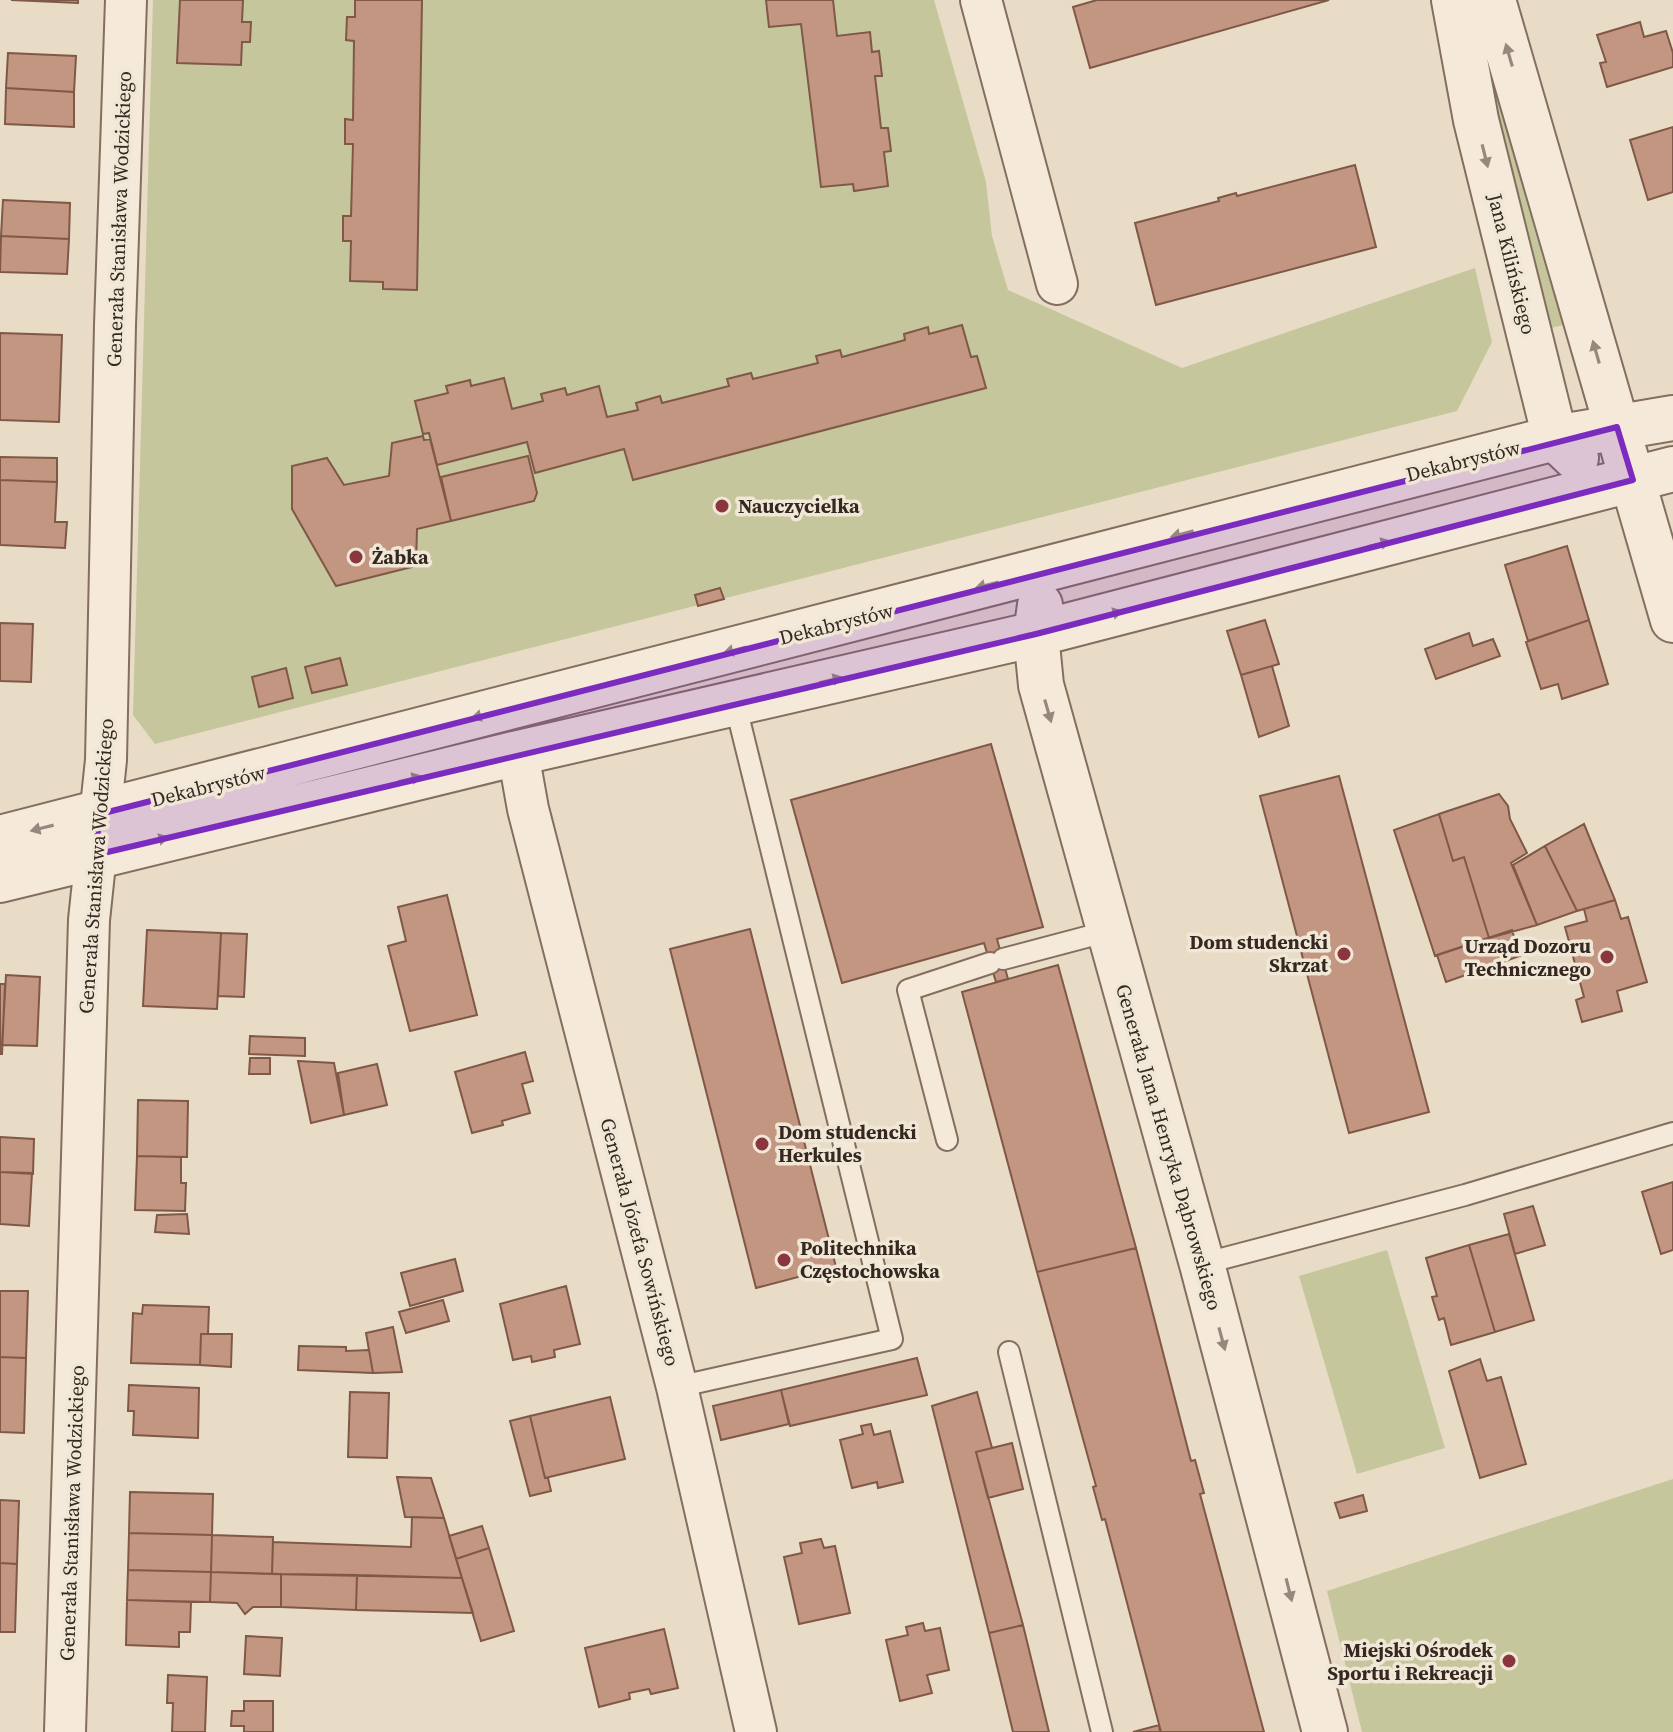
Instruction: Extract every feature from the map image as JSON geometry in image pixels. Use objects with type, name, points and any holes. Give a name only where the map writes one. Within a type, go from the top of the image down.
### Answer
[{"type":"street","name":"Generała Stanisława Wodzickiego","points":[[65,1732],[89,920],[106,760],[115,325],[126,0]]},
{"type":"street","points":[[981,0],[1057,284]]},
{"type":"street","name":"Jana Kilińskiego","points":[[1454,0],[1476,120],[1555,438]]},
{"type":"street","points":[[1493,0],[1617,427],[1653,474],[1673,620]]},
{"type":"street","name":"Dekabrystów","points":[[0,880],[98,834],[1063,566],[1555,438],[1673,418]]},
{"type":"street","points":[[1555,438],[1585,464],[1600,472],[1653,474]]},
{"type":"street","name":"Dekabrystów","points":[[0,838],[98,834],[518,753],[1036,634],[1653,474]]},
{"type":"street","name":"Generała Jana Henryka Dąbrowskiego","points":[[1063,566],[1037,610],[1041,685],[1202,1264],[1325,1732]]},
{"type":"street","name":"Generała Józefa Sowińskiego","points":[[518,753],[532,824],[677,1387],[756,1732]]},
{"type":"lane","points":[[677,1387],[892,1339],[735,703]]},
{"type":"lane","points":[[947,1140],[908,990],[997,961],[1109,931]]},
{"type":"lane","points":[[1202,1264],[1465,1195],[1673,1133]]},
{"type":"lane","points":[[1009,1352],[1102,1732]]},
{"type":"highlighted area","points":[[1617,427],[1633,480],[1036,634],[95,855],[100,814]]},
{"type":"green space","points":[[153,0],[934,0],[986,182],[992,236],[1008,290],[1182,368],[1475,268],[1492,342],[1457,411],[155,744],[133,715]]},
{"type":"green space","points":[[1490,84],[1496,87],[1567,324],[1547,329],[1495,132]]},
{"type":"green space","points":[[1387,1250],[1445,1448],[1357,1474],[1299,1276]]},
{"type":"green space","name":"Miejski Ośrodek Sportu i Rekreacji","points":[[1673,1479],[1673,1732],[1362,1732],[1327,1591]]},
{"type":"building","points":[[11,0],[78,0],[78,3]]},
{"type":"building","points":[[180,0],[243,0],[242,22],[251,22],[250,42],[242,42],[241,65],[177,63]]},
{"type":"building","points":[[355,0],[422,0],[417,290],[383,289],[383,282],[350,281],[351,241],[343,241],[343,216],[351,216],[353,144],[345,144],[345,119],[353,120],[354,41],[346,40],[347,17],[355,17]]},
{"type":"building","points":[[766,0],[833,0],[837,36],[870,32],[872,52],[879,51],[882,76],[875,76],[881,128],[888,128],[891,151],[884,152],[888,186],[854,191],[853,184],[821,187],[801,24],[769,27]]},
{"type":"building","points":[[1097,0],[1329,0],[1090,68],[1073,7]]},
{"type":"building","points":[[1640,22],[1644,37],[1666,31],[1673,53],[1673,67],[1607,87],[1600,63],[1606,62],[1597,35]]},
{"type":"building","points":[[8,53],[76,56],[74,92],[6,88]]},
{"type":"building","points":[[6,88],[74,92],[74,127],[5,124]]},
{"type":"building","points":[[1673,127],[1673,192],[1648,200],[1630,140]]},
{"type":"building","points":[[1355,165],[1376,247],[1156,305],[1135,223],[1219,201],[1218,198],[1236,193],[1237,196]]},
{"type":"building","points":[[3,200],[70,203],[69,239],[1,236]]},
{"type":"building","points":[[1,236],[69,239],[67,274],[0,272]]},
{"type":"building","points":[[962,325],[971,357],[977,356],[986,388],[633,480],[624,449],[535,473],[527,442],[437,465],[429,433],[423,434],[415,401],[448,393],[446,386],[470,380],[471,386],[504,378],[512,409],[543,401],[541,394],[565,388],[567,395],[599,386],[607,417],[638,410],[636,403],[660,396],[662,403],[729,386],[727,379],[751,373],[753,379],[818,363],[816,356],[840,350],[842,357],[905,340],[904,334],[928,327],[929,334]]},
{"type":"building","points":[[0,333],[62,335],[59,422],[0,420]]},
{"type":"building","points":[[423,436],[424,440],[430,439],[451,521],[417,529],[416,566],[336,586],[292,509],[292,466],[327,458],[344,485],[389,476],[392,443]]},
{"type":"building","points":[[528,456],[537,493],[534,501],[451,521],[441,477]]},
{"type":"building","points":[[0,457],[57,458],[57,482],[0,480]]},
{"type":"building","points":[[0,480],[57,482],[55,522],[67,522],[65,548],[0,545]]},
{"type":"building","points":[[1567,546],[1589,620],[1528,641],[1505,565]]},
{"type":"building","points":[[720,588],[724,599],[698,606],[695,595]]},
{"type":"building","points":[[1265,620],[1279,664],[1241,675],[1227,631]]},
{"type":"building","points":[[1589,620],[1608,684],[1562,699],[1558,684],[1541,689],[1526,642]]},
{"type":"building","points":[[0,623],[33,624],[31,682],[0,681]]},
{"type":"building","points":[[1469,633],[1473,646],[1493,639],[1500,656],[1436,679],[1425,649]]},
{"type":"building","points":[[340,658],[347,685],[312,693],[305,667]]},
{"type":"building","points":[[1272,666],[1289,726],[1259,737],[1241,675]]},
{"type":"building","points":[[286,668],[293,698],[259,707],[252,677]]},
{"type":"building","points":[[991,744],[1043,927],[997,939],[1008,979],[996,982],[984,943],[842,983],[791,800]]},
{"type":"building","name":"Dom studencki Skrzat","points":[[1339,776],[1429,1112],[1349,1133],[1260,796]]},
{"type":"building","points":[[1499,794],[1508,806],[1510,819],[1527,853],[1511,863],[1537,925],[1489,938],[1464,857],[1453,861],[1439,814]]},
{"type":"building","points":[[1439,814],[1453,861],[1464,857],[1489,938],[1435,956],[1394,830]]},
{"type":"building","points":[[1584,824],[1615,900],[1577,911],[1545,846]]},
{"type":"building","points":[[1545,846],[1577,911],[1537,925],[1513,865]]},
{"type":"building","points":[[447,895],[477,1015],[410,1031],[388,946],[406,941],[398,907]]},
{"type":"building","points":[[1615,900],[1621,919],[1628,917],[1647,982],[1617,991],[1622,1011],[1582,1022],[1576,1000],[1584,997],[1565,927],[1587,921],[1584,909]]},
{"type":"building","name":"Dom studencki Herkules","points":[[750,929],[836,1267],[756,1288],[670,949]]},
{"type":"building","points":[[147,930],[221,933],[217,1009],[143,1006]]},
{"type":"building","points":[[1512,930],[1520,956],[1446,982],[1437,955]]},
{"type":"building","points":[[221,933],[247,934],[244,997],[218,996]]},
{"type":"building","points":[[1058,965],[1136,1248],[1037,1272],[962,992]]},
{"type":"building","points":[[6,975],[40,977],[37,1046],[2,1045]]},
{"type":"building","points":[[0,984],[5,984],[2,1054],[0,1054]]},
{"type":"building","points":[[250,1036],[305,1038],[305,1056],[249,1054]]},
{"type":"building","points":[[525,1052],[533,1081],[522,1084],[530,1113],[502,1121],[503,1125],[472,1133],[455,1072]]},
{"type":"building","points":[[250,1058],[270,1058],[270,1074],[249,1074]]},
{"type":"building","points":[[298,1061],[334,1063],[344,1115],[311,1123]]},
{"type":"building","points":[[377,1064],[387,1105],[344,1115],[338,1073]]},
{"type":"building","points":[[138,1100],[188,1101],[187,1157],[137,1156]]},
{"type":"building","points":[[0,1137],[34,1139],[33,1174],[0,1172]]},
{"type":"building","points":[[137,1156],[181,1157],[181,1183],[186,1183],[185,1211],[135,1210]]},
{"type":"building","points":[[0,1172],[32,1173],[29,1226],[0,1224]]},
{"type":"building","points":[[1673,1182],[1673,1250],[1661,1254],[1642,1192]]},
{"type":"building","points":[[1533,1206],[1545,1245],[1515,1254],[1504,1214]]},
{"type":"building","points":[[187,1214],[189,1234],[155,1232],[157,1215]]},
{"type":"building","points":[[1509,1234],[1534,1320],[1495,1332],[1469,1245]]},
{"type":"building","points":[[1469,1245],[1495,1332],[1451,1345],[1444,1318],[1439,1320],[1432,1297],[1437,1296],[1426,1258]]},
{"type":"building","points":[[1136,1248],[1191,1461],[1195,1460],[1204,1493],[1200,1494],[1264,1732],[1161,1732],[1105,1519],[1102,1520],[1093,1487],[1096,1486],[1037,1272]]},
{"type":"building","points":[[455,1259],[463,1291],[410,1306],[401,1273]]},
{"type":"building","points":[[566,1286],[580,1344],[554,1350],[555,1357],[532,1362],[531,1356],[513,1360],[500,1304]]},
{"type":"building","points":[[0,1291],[28,1291],[26,1358],[0,1357]]},
{"type":"building","points":[[443,1300],[449,1321],[406,1333],[399,1312]]},
{"type":"building","points":[[143,1305],[209,1307],[208,1334],[201,1334],[200,1365],[131,1363],[133,1313],[142,1314]]},
{"type":"building","points":[[393,1327],[402,1372],[373,1373],[366,1333]]},
{"type":"building","points":[[201,1334],[232,1334],[231,1367],[200,1365]]},
{"type":"building","points":[[299,1346],[369,1350],[373,1373],[298,1370]]},
{"type":"building","points":[[0,1357],[26,1358],[24,1433],[0,1432]]},
{"type":"building","points":[[917,1358],[927,1395],[790,1426],[781,1390]]},
{"type":"building","points":[[1480,1359],[1487,1381],[1501,1377],[1526,1464],[1480,1478],[1449,1371]]},
{"type":"building","points":[[129,1385],[199,1388],[198,1438],[133,1435],[134,1411],[128,1411]]},
{"type":"building","points":[[781,1390],[789,1424],[721,1440],[713,1406]]},
{"type":"building","points":[[350,1392],[389,1393],[387,1458],[348,1457]]},
{"type":"building","points":[[977,1392],[992,1448],[976,1452],[1023,1625],[989,1633],[932,1406]]},
{"type":"building","points":[[610,1397],[625,1459],[545,1478],[530,1416]]},
{"type":"building","points":[[530,1416],[551,1491],[530,1496],[510,1421]]},
{"type":"building","points":[[871,1424],[874,1435],[890,1431],[903,1482],[878,1488],[877,1482],[852,1488],[840,1440],[863,1434],[861,1426]]},
{"type":"building","points":[[1012,1443],[1023,1489],[988,1498],[976,1452]]},
{"type":"building","points":[[397,1477],[431,1478],[444,1518],[405,1517]]},
{"type":"building","points":[[130,1492],[213,1494],[212,1535],[129,1533]]},
{"type":"building","points":[[1363,1495],[1367,1511],[1340,1518],[1335,1503]]},
{"type":"building","points":[[0,1500],[19,1501],[17,1564],[0,1563]]},
{"type":"building","points":[[412,1517],[444,1518],[462,1578],[272,1574],[273,1542],[411,1547]]},
{"type":"building","points":[[482,1526],[489,1548],[456,1559],[449,1536]]},
{"type":"building","points":[[129,1533],[212,1535],[211,1572],[128,1570]]},
{"type":"building","points":[[212,1535],[273,1537],[272,1574],[211,1572]]},
{"type":"building","points":[[821,1539],[824,1548],[835,1546],[850,1613],[799,1624],[784,1557],[802,1553],[800,1543]]},
{"type":"building","points":[[489,1548],[514,1631],[481,1641],[456,1559]]},
{"type":"building","points":[[0,1563],[17,1564],[15,1632],[0,1632]]},
{"type":"building","points":[[128,1570],[211,1572],[210,1602],[127,1600]]},
{"type":"building","points":[[211,1572],[281,1574],[281,1607],[253,1607],[245,1614],[237,1603],[210,1602]]},
{"type":"building","points":[[281,1574],[357,1575],[356,1610],[281,1607]]},
{"type":"building","points":[[357,1575],[462,1578],[473,1613],[356,1610]]},
{"type":"building","points":[[127,1600],[191,1602],[190,1632],[179,1632],[179,1647],[126,1645]]},
{"type":"building","points":[[923,1623],[925,1631],[940,1628],[949,1670],[927,1675],[932,1693],[900,1701],[886,1640],[908,1635],[906,1627]]},
{"type":"building","points":[[1023,1625],[1049,1732],[1013,1732],[989,1633]]},
{"type":"building","points":[[664,1629],[678,1688],[651,1694],[649,1689],[629,1693],[630,1699],[599,1707],[585,1648]]},
{"type":"building","points":[[246,1636],[282,1638],[280,1676],[244,1674]]},
{"type":"building","points":[[168,1675],[207,1677],[205,1732],[172,1732],[173,1703],[167,1703]]},
{"type":"building","points":[[244,1701],[273,1701],[273,1732],[244,1732],[244,1726],[231,1726],[232,1711],[244,1711]]},
{"type":"building","points":[[1159,1725],[1160,1732],[1133,1732]]},
{"type":"place","name":"Nauczycielka","points":[[722,506]]},
{"type":"place","name":"Żabka","points":[[356,557]]},
{"type":"place","name":"Dom studencki Skrzat","points":[[1344,954]]},
{"type":"place","name":"Urząd Dozoru Technicznego","points":[[1607,957]]},
{"type":"place","name":"Dom studencki Herkules","points":[[762,1144]]},
{"type":"place","name":"Politechnika Częstochowska","points":[[784,1260]]},
{"type":"place","name":"Miejski Ośrodek Sportu i Rekreacji","points":[[1509,1661]]}]
